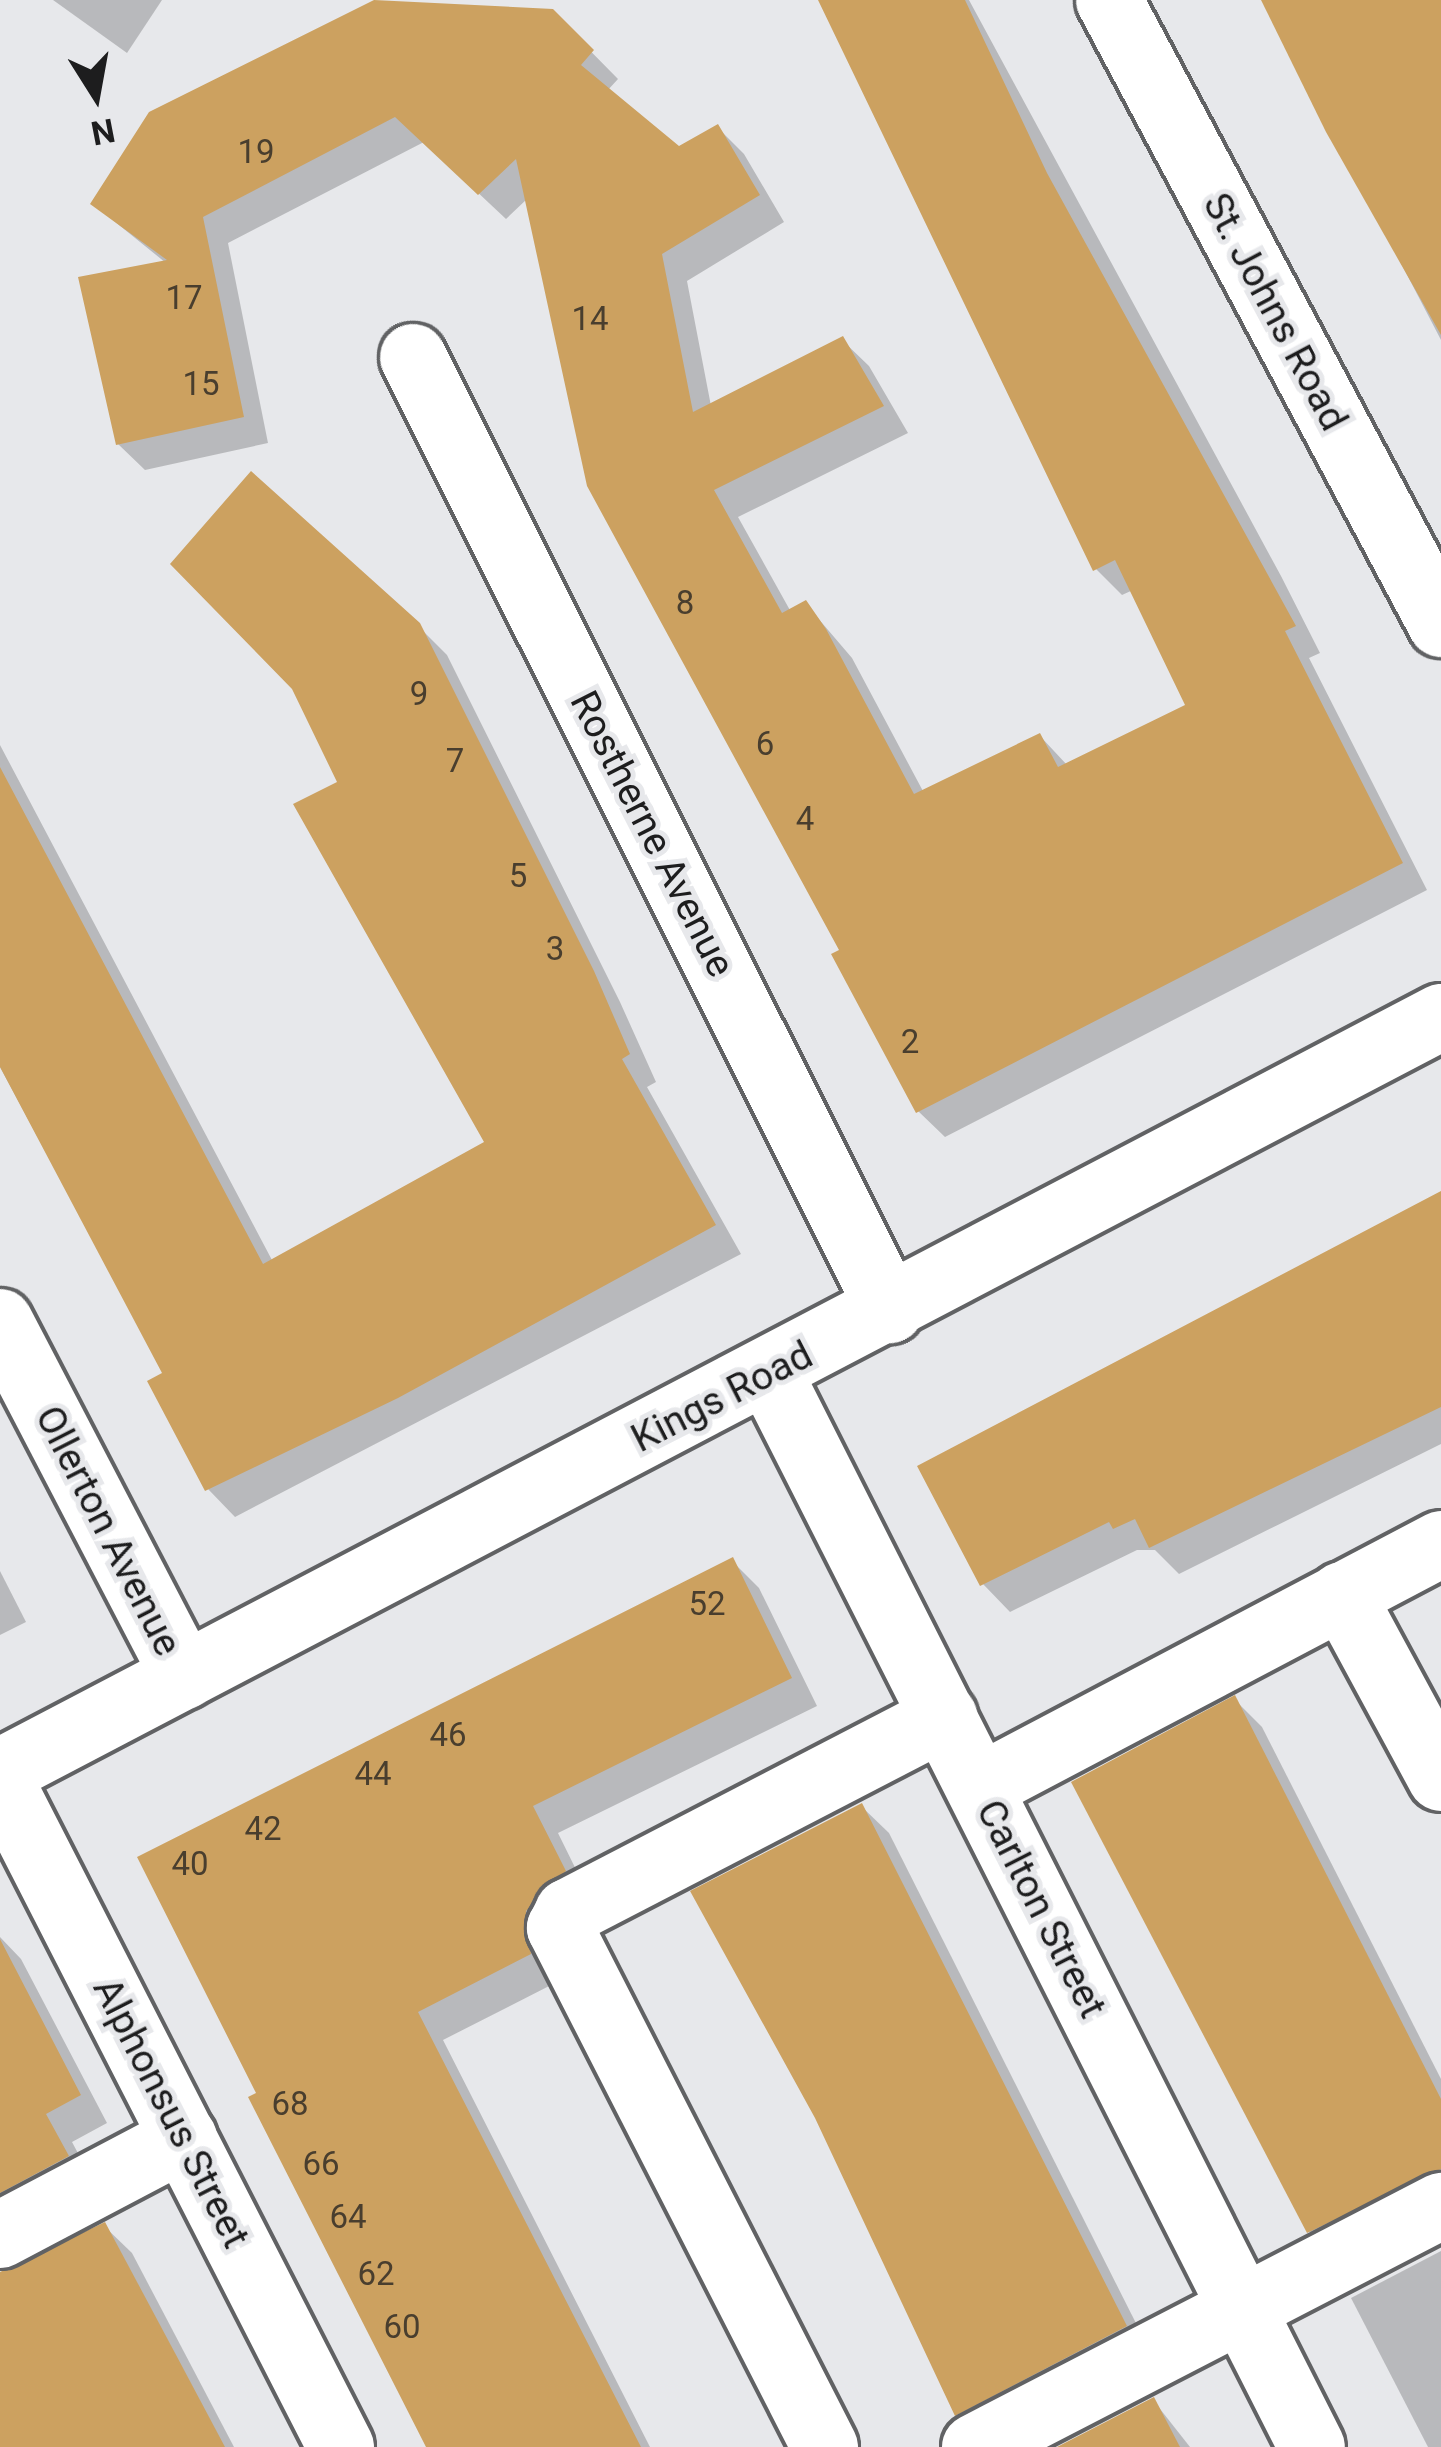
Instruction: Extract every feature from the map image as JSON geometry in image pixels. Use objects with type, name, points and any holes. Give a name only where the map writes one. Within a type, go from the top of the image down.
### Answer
[{"type":"street","name":"St. Johns Road","points":[[1109,0],[1441,624]]},
{"type":"street","name":"Rostherne Avenue","points":[[413,357],[890,1310]]},
{"type":"street","name":"Kings Road","points":[[0,1776],[1441,1017]]},
{"type":"street","name":"Ollerton Avenue","points":[[0,1322],[184,1676]]},
{"type":"street","name":"Carlton Street","points":[[769,1372],[1312,2447]]},
{"type":"street","points":[[980,1787],[1441,1544]]},
{"type":"street","points":[[1342,1595],[1441,1778]]},
{"type":"street","points":[[825,2447],[560,1928],[568,1912],[944,1717]]},
{"type":"street","name":"Alphonsus Street","points":[[0,1776],[341,2447]]},
{"type":"street","points":[[0,2235],[184,2138]]},
{"type":"street","points":[[975,2447],[1441,2206]]},
{"type":"building","points":[[374,0],[553,9],[594,50],[581,65],[679,146],[718,124],[760,195],[662,254],[693,412],[843,336],[884,406],[714,490],[782,613],[806,600],[826,629],[914,794],[1040,733],[1058,767],[1185,705],[1115,560],[1093,571],[818,0],[965,0],[1047,173],[1296,626],[1285,631],[1403,863],[916,1113],[831,954],[839,950],[587,486],[516,159],[478,195],[395,117],[203,217],[244,417],[116,445],[78,277],[167,260],[90,204],[149,112]]},
{"type":"building","points":[[1261,0],[1441,0],[1441,335],[1326,132]]},
{"type":"building","points":[[251,471],[420,623],[594,971],[630,1054],[622,1059],[716,1225],[398,1398],[205,1491],[147,1381],[162,1373],[0,1067],[0,767],[263,1264],[484,1142],[293,804],[337,782],[292,689],[170,564]]},
{"type":"building","points":[[1441,1191],[1441,1407],[1149,1548],[1135,1519],[1113,1529],[1109,1522],[980,1586],[917,1466]]},
{"type":"building","points":[[733,1557],[792,1678],[533,1806],[566,1871],[526,1911],[531,1954],[418,2012],[641,2447],[426,2447],[248,2097],[256,2093],[137,1857]]},
{"type":"building","points":[[1235,1695],[1441,2099],[1441,2169],[1307,2233],[1071,1782]]},
{"type":"building","points":[[862,1803],[1127,2326],[955,2416],[815,2118],[690,1891]]},
{"type":"building","points":[[0,1939],[81,2095],[46,2114],[69,2156],[0,2193]]},
{"type":"building","points":[[105,2222],[225,2447],[0,2447],[0,2272]]},
{"type":"building","points":[[1154,2397],[1180,2447],[1057,2447]]}]
